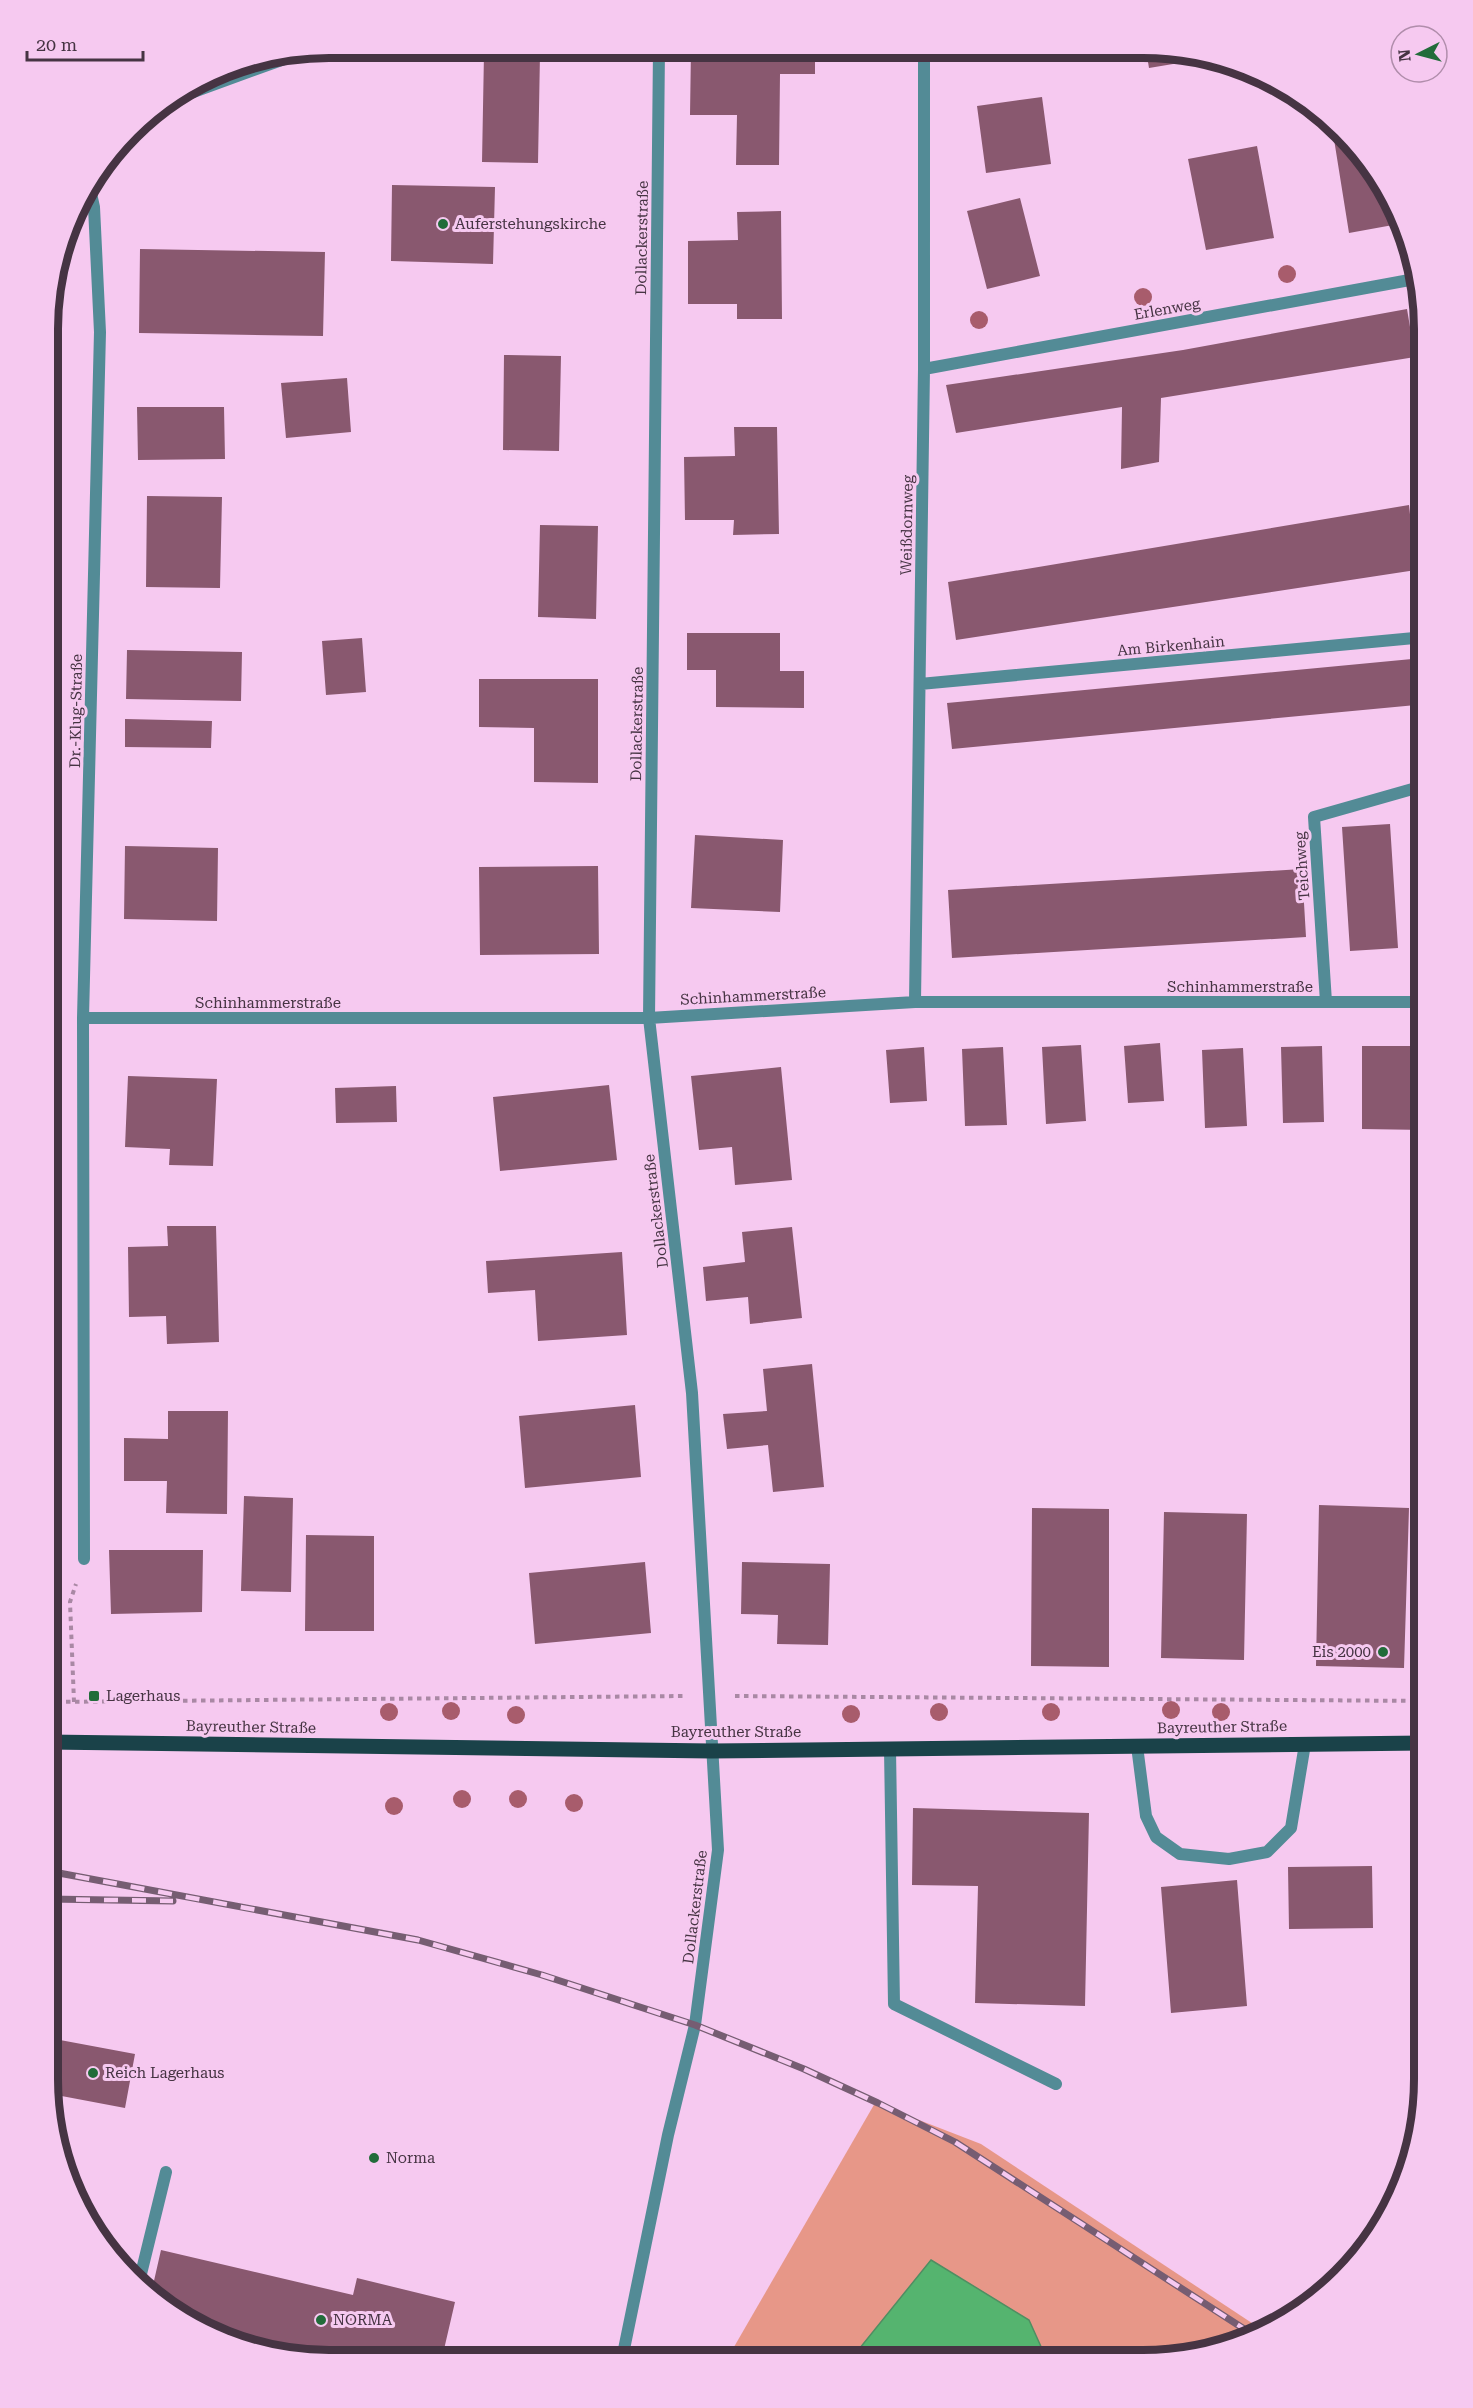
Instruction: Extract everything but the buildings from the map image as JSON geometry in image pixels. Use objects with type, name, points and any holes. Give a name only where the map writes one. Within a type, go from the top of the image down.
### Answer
[{"type":"main road","name":"Bayreuther Straße","points":[[58,1742],[711,1751],[1414,1743]]},
{"type":"street","name":"Dollackerstraße","points":[[624,2350],[668,2135],[695,2025],[717,1850],[692,1393],[649,1018],[659,58]]},
{"type":"street","name":"Weißdornweg","points":[[915,1002],[924,369],[924,58]]},
{"type":"street","points":[[211,86],[257,69]]},
{"type":"street","name":"Dr.-Klug-Straße","points":[[84,1559],[83,1018],[100,332],[92,199]]},
{"type":"street","name":"Erlenweg","points":[[924,369],[1410,280]]},
{"type":"street","name":"Am Birkenhain","points":[[920,684],[1414,639]]},
{"type":"street","name":"Teichweg","points":[[1326,1002],[1314,817],[1414,785]]},
{"type":"street","name":"Schinhammerstraße","points":[[83,1018],[649,1018],[915,1002],[1414,1002]]},
{"type":"street","points":[[1137,1746],[1146,1816],[1156,1837],[1180,1854],[1229,1859],[1267,1852],[1291,1828],[1305,1744]]},
{"type":"street","points":[[891,1749],[894,2004],[1056,2084]]},
{"type":"street","points":[[141,2273],[166,2172]]},
{"type":"path","points":[[74,1702],[70,1602],[84,1559]]},
{"type":"path","points":[[94,1696],[94,1702]]},
{"type":"shaded area","points":[[875,2103],[981,2144],[1255,2325],[1196,2344],[1143,2350],[732,2350]]},
{"type":"shaded area","points":[[931,2260],[1029,2320],[1042,2350],[858,2350]]},
{"type":"railway","points":[[58,1873],[418,1940],[542,1975],[695,2025],[804,2069],[955,2142],[1245,2330]]},
{"type":"railway","points":[[58,1899],[173,1901]]},
{"type":"place","name":"Auferstehungskirche","points":[[443,224]]},
{"type":"place","name":"Eis 2000","points":[[1383,1652]]},
{"type":"place","name":"Lagerhaus","points":[[94,1696]]},
{"type":"place","name":"Reich Lagerhaus","points":[[93,2073]]},
{"type":"place","name":"Norma","points":[[374,2158]]},
{"type":"place","name":"NORMA","points":[[321,2320]]}]
